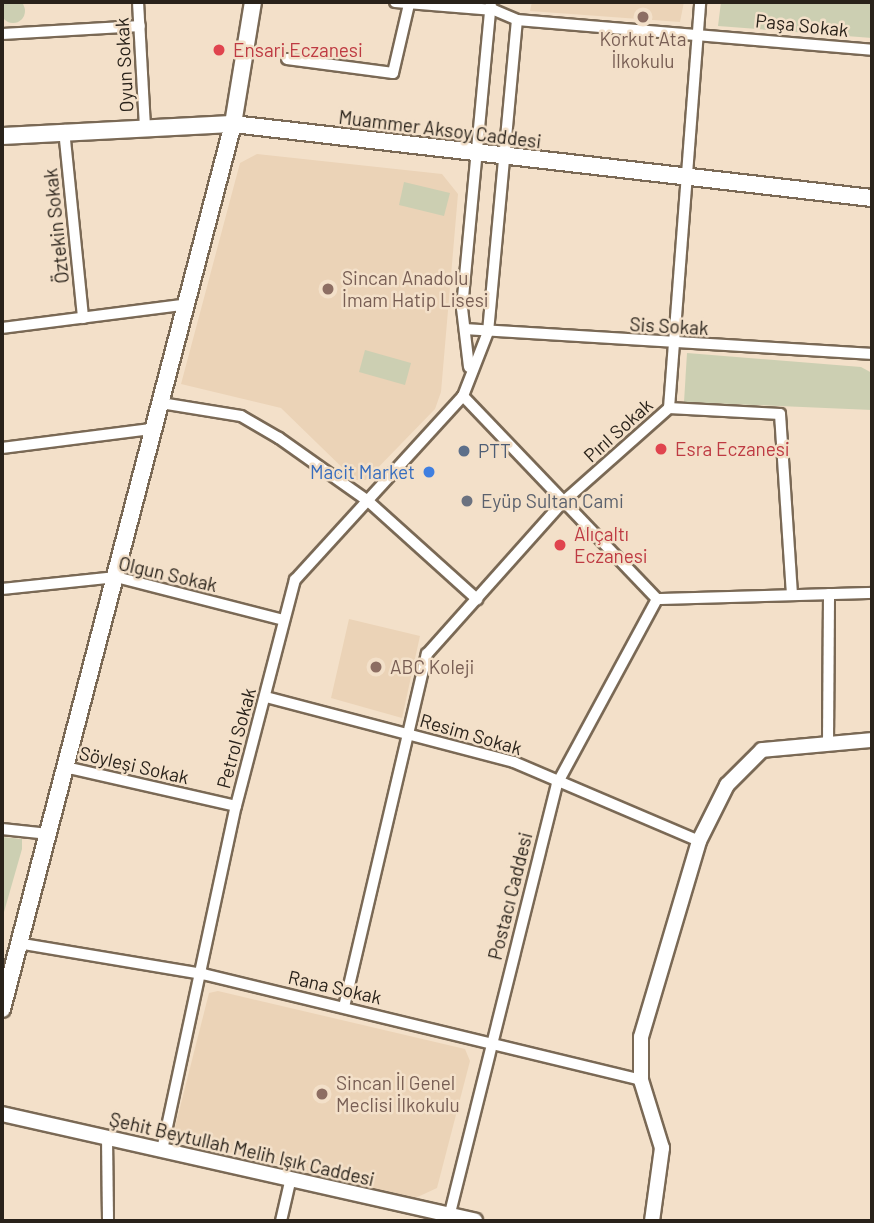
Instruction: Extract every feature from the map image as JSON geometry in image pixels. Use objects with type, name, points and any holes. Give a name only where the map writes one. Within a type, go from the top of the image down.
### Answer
[{"type":"main road","points":[[2,1009],[17,943],[116,577],[151,429],[161,403],[181,305],[233,124],[253,2]]},
{"type":"main road","name":"Muammer Aksoy Caddesi","points":[[2,136],[145,125],[233,124],[506,160],[682,176],[872,198]]},
{"type":"street","name":"Oyun Sokak","points":[[138,2],[145,125]]},
{"type":"street","name":"Paşa Sokak","points":[[395,2],[492,6],[517,20],[697,32],[872,50]]},
{"type":"street","name":"Pırıl Sokak","points":[[344,1007],[404,732],[427,654],[564,502],[669,408],[675,344],[682,176],[700,2]]},
{"type":"street","points":[[287,59],[393,73],[409,4]]},
{"type":"street","points":[[469,368],[464,329],[492,6]]},
{"type":"street","points":[[517,20],[488,332],[469,368],[463,396],[657,599],[872,593]]},
{"type":"street","points":[[2,34],[140,26]]},
{"type":"street","name":"Öztekin Sokak","points":[[64,130],[83,318]]},
{"type":"street","points":[[2,328],[181,305]]},
{"type":"street","name":"Sis Sokak","points":[[464,329],[872,354]]},
{"type":"street","name":"Petrol Sokak","points":[[162,1150],[203,974],[236,806],[283,620],[305,562],[368,501],[463,396]]},
{"type":"street","points":[[161,403],[242,416],[368,501],[477,599]]},
{"type":"street","points":[[669,408],[780,414],[792,595]]},
{"type":"street","points":[[2,448],[151,429]]},
{"type":"street","name":"Olgun Sokak","points":[[2,589],[116,577],[283,620]]},
{"type":"street","points":[[828,741],[829,594]]},
{"type":"street","name":"Postacı Caddesi","points":[[449,1219],[556,784],[657,599]]},
{"type":"street","name":"Resim Sokak","points":[[265,697],[514,762],[556,784],[699,841]]},
{"type":"street","points":[[652,1221],[662,1148],[641,1080],[641,1037],[699,841],[743,762],[782,745],[872,740]]},
{"type":"street","name":"Söyleşi Sokak","points":[[65,767],[236,806]]},
{"type":"street","points":[[2,829],[48,834]]},
{"type":"street","name":"Rana Sokak","points":[[17,943],[203,974],[641,1080]]},
{"type":"street","name":"Şehit Beytullah Melih Işık Caddesi","points":[[2,1114],[449,1219],[475,1221]]},
{"type":"street","points":[[107,1138],[108,1221]]},
{"type":"street","points":[[281,1221],[290,1182]]},
{"type":"shaded area","name":"Korkut Ata İlkokulu","points":[[532,2],[684,2],[680,22],[530,11]]},
{"type":"shaded area","name":"Sincan Anadolu İmam Hatip Lisesi","points":[[257,154],[442,174],[458,194],[441,392],[435,409],[366,480],[355,480],[281,408],[181,384],[240,163]]},
{"type":"shaded area","name":"ABC Koleji","points":[[349,619],[420,636],[402,718],[331,698]]},
{"type":"shaded area","name":"Sincan İl Genel Meclisi İlkokulu","points":[[218,991],[465,1049],[470,1061],[437,1188],[411,1200],[179,1139],[175,1127],[209,993]]},
{"type":"green space","points":[[13,-1],[24,6],[25,11],[18,22],[13,23],[2,16],[1,11],[8,0]]},
{"type":"green space","points":[[721,2],[872,2],[872,38],[718,26]]},
{"type":"green space","points":[[404,182],[450,193],[444,216],[399,205]]},
{"type":"green space","points":[[365,350],[411,363],[405,385],[359,372]]},
{"type":"green space","points":[[687,353],[861,367],[872,373],[872,410],[684,402]]},
{"type":"green space","points":[[2,837],[22,839],[22,849],[2,919]]},
{"type":"place","name":"Korkut Ata İlkokulu","points":[[643,17]]},
{"type":"place","name":"Ensari Eczanesi","points":[[219,50]]},
{"type":"place","name":"Sincan Anadolu İmam Hatip Lisesi","points":[[328,289]]},
{"type":"place","name":"Esra Eczanesi","points":[[661,449]]},
{"type":"place","name":"PTT","points":[[464,451]]},
{"type":"place","name":"Macit Market","points":[[429,472]]},
{"type":"place","name":"Eyüp Sultan Cami","points":[[467,501]]},
{"type":"place","name":"Alıçaltı Eczanesi","points":[[560,545]]},
{"type":"place","name":"ABC Koleji","points":[[376,667]]},
{"type":"place","name":"Sincan İl Genel Meclisi İlkokulu","points":[[322,1094]]}]
